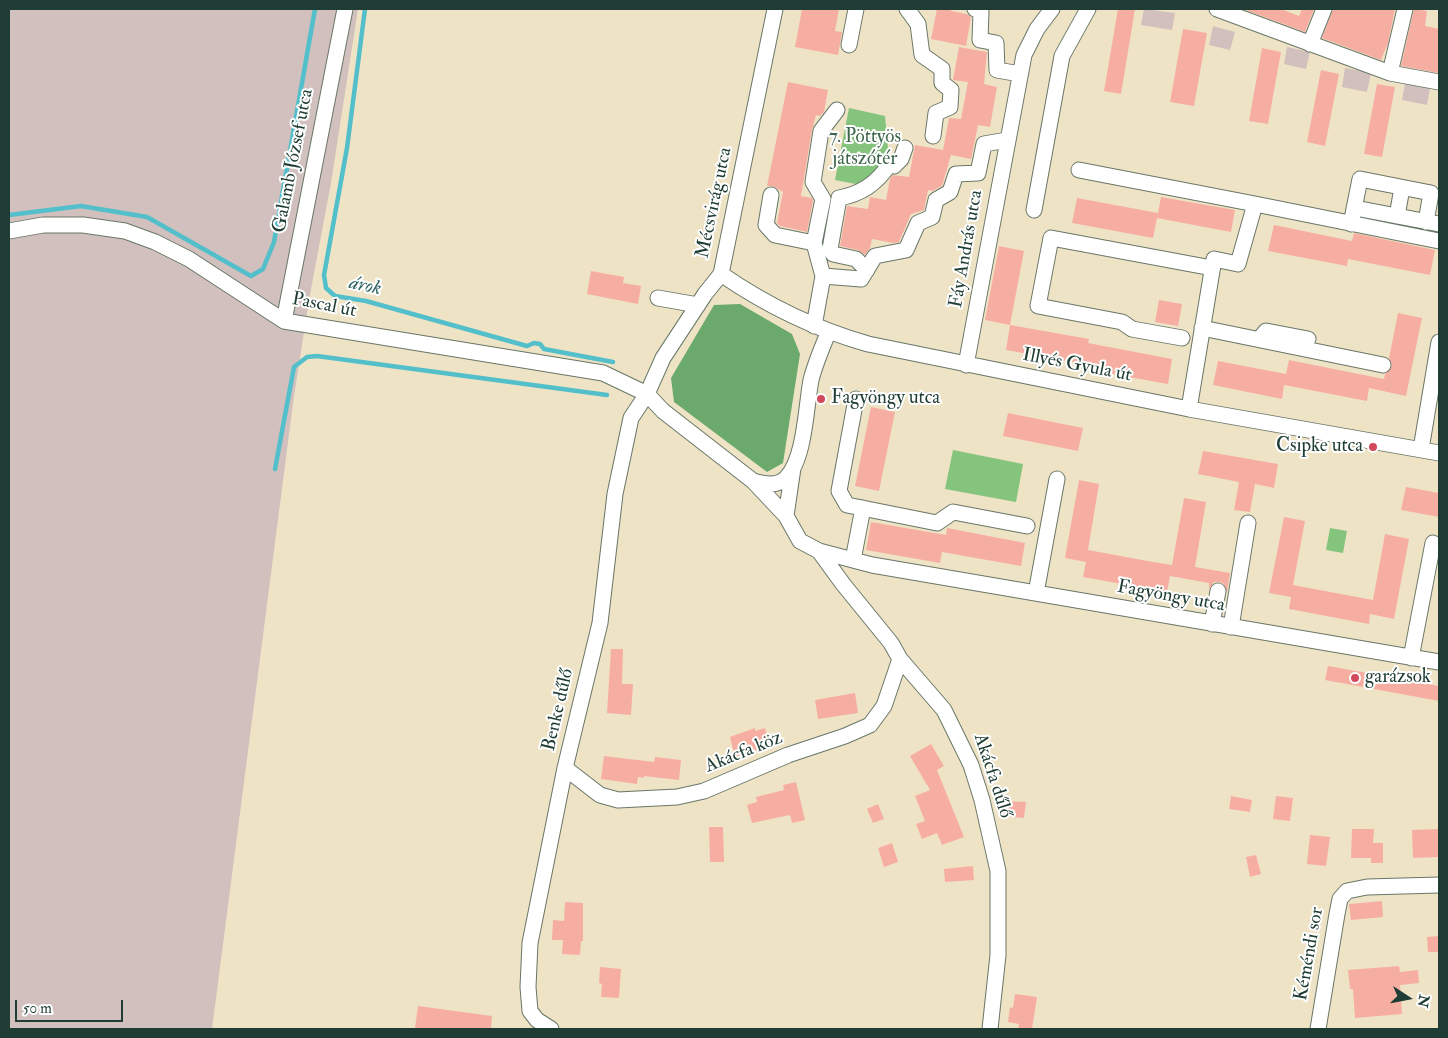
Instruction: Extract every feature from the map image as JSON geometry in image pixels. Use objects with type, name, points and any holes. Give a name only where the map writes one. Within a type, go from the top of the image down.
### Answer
[{"type":"street","name":"Galamb József utca","points":[[284,321],[345,9]]},
{"type":"street","name":"Mécsvirág utca","points":[[647,394],[663,358],[698,305],[722,274],[776,9]]},
{"type":"street","points":[[849,45],[856,9]]},
{"type":"street","points":[[907,9],[918,24],[922,55],[942,69],[942,83],[951,90],[950,106],[936,113],[933,136]]},
{"type":"street","points":[[975,9],[982,12],[980,40],[996,43],[997,70],[1020,74]]},
{"type":"street","name":"Fáy András utca","points":[[966,365],[1024,55],[1038,29],[1052,9]]},
{"type":"street","points":[[1034,210],[1062,56],[1088,9]]},
{"type":"street","points":[[1217,9],[1238,12],[1310,44],[1390,73],[1439,82]]},
{"type":"street","points":[[1310,44],[1324,9]]},
{"type":"street","points":[[1390,73],[1406,9]]},
{"type":"street","points":[[814,326],[823,276],[814,243],[823,199],[814,182],[821,131],[837,110]]},
{"type":"street","name":"Fáy András utca","points":[[823,276],[862,280],[875,256],[906,250],[918,223],[932,217],[936,200],[950,192],[956,174],[978,173],[984,144],[1007,140]]},
{"type":"street","points":[[867,270],[856,259],[833,254],[830,249],[839,198],[857,195],[880,178],[889,165],[894,166],[901,159],[905,148]]},
{"type":"street","points":[[1079,170],[1439,241]]},
{"type":"street","points":[[1351,224],[1354,208],[1360,179],[1431,193],[1433,223],[1354,208]]},
{"type":"street","points":[[1397,216],[1402,188]]},
{"type":"street","points":[[771,195],[766,225],[775,235],[814,243]]},
{"type":"street","points":[[1189,409],[1214,259],[1238,264],[1255,204]]},
{"type":"street","name":"Pascal út","points":[[9,230],[43,225],[83,225],[125,231],[155,242],[189,259],[284,321],[603,373],[647,394]]},
{"type":"street","points":[[1182,338],[1132,329],[1122,322],[1038,306],[1051,238],[1212,268]]},
{"type":"street","name":"Illyés Gyula út","points":[[722,274],[752,296],[828,333],[868,344],[1189,409],[1439,452]]},
{"type":"street","points":[[658,298],[698,305]]},
{"type":"street","points":[[1202,328],[1383,366]]},
{"type":"street","points":[[1259,340],[1266,331],[1308,339]]},
{"type":"street","points":[[786,516],[811,379],[828,333]]},
{"type":"street","points":[[1421,449],[1437,368],[1439,342]]},
{"type":"street","name":"Fagyöngy utca","points":[[647,394],[662,411],[753,480],[786,516],[800,542],[819,551],[853,560],[1036,593],[1439,662]]},
{"type":"street","name":"Benke dűlő","points":[[551,1029],[537,1020],[530,1010],[528,987],[530,943],[566,768],[600,623],[615,494],[631,418],[647,394]]},
{"type":"street","points":[[856,399],[839,491],[848,505],[937,523],[953,512],[1027,526]]},
{"type":"street","points":[[753,480],[765,484],[779,483],[787,477],[794,466]]},
{"type":"street","points":[[1036,593],[1058,479]]},
{"type":"street","points":[[853,560],[863,508]]},
{"type":"street","points":[[1231,627],[1248,523]]},
{"type":"street","name":"Akácfa dűlő","points":[[819,551],[891,643],[900,659],[944,710],[960,739],[982,800],[998,871],[998,955],[990,1029]]},
{"type":"street","points":[[1411,658],[1434,551]]},
{"type":"street","points":[[1212,624],[1218,591]]},
{"type":"street","name":"Akácfa köz","points":[[566,768],[600,795],[618,800],[677,797],[704,791],[788,755],[845,736],[870,725],[884,706],[900,659]]},
{"type":"street","name":"Kéméndi sor","points":[[1318,1029],[1340,899],[1347,891],[1368,887],[1439,885]]},
{"type":"shaded area","points":[[9,9],[358,9],[331,183],[309,300],[294,396],[212,1029],[9,1029]]},
{"type":"shaded area","points":[[1144,9],[1175,13],[1172,30],[1141,25]]},
{"type":"shaded area","points":[[1213,26],[1235,32],[1230,50],[1209,45]]},
{"type":"shaded area","points":[[1287,47],[1310,52],[1306,69],[1284,64]]},
{"type":"shaded area","points":[[1345,68],[1371,73],[1367,92],[1342,87]]},
{"type":"shaded area","points":[[1405,83],[1430,88],[1427,105],[1402,100]]},
{"type":"green space","name":"7. Pöttyös játszótér","points":[[849,108],[885,116],[889,159],[861,185],[835,180]]},
{"type":"green space","points":[[740,304],[792,334],[800,354],[783,463],[767,472],[674,402],[671,378],[714,305]]},
{"type":"green space","points":[[953,450],[1023,464],[1016,502],[945,489]]},
{"type":"green space","points":[[1330,528],[1347,531],[1343,553],[1326,550]]},
{"type":"building","points":[[802,9],[839,9],[835,31],[842,32],[838,55],[795,47]]},
{"type":"building","points":[[937,9],[951,9],[951,11],[967,14],[971,17],[966,46],[931,39]]},
{"type":"building","points":[[1118,9],[1135,9],[1121,94],[1104,91]]},
{"type":"building","points":[[1243,9],[1281,9],[1299,16],[1302,9],[1314,9],[1305,32]]},
{"type":"building","points":[[1333,9],[1395,9],[1388,43],[1381,60],[1322,38]]},
{"type":"building","points":[[1414,9],[1427,11],[1425,26],[1439,29],[1439,73],[1401,66]]},
{"type":"building","points":[[1183,29],[1207,33],[1194,106],[1170,102]]},
{"type":"building","points":[[959,47],[987,52],[984,84],[997,87],[990,127],[978,125],[971,159],[951,155],[942,186],[932,191],[928,190],[924,210],[911,214],[899,242],[893,243],[872,239],[870,248],[865,255],[858,250],[840,246],[847,206],[868,209],[870,197],[886,200],[890,179],[893,175],[909,177],[915,145],[943,150],[949,118],[961,119],[968,82],[953,80]]},
{"type":"building","points":[[1262,48],[1281,52],[1268,124],[1249,121]]},
{"type":"building","points":[[1321,70],[1339,74],[1325,146],[1307,142]]},
{"type":"building","points":[[788,82],[828,90],[824,112],[820,116],[816,115],[812,130],[801,196],[812,198],[813,201],[807,232],[780,226],[777,223],[783,192],[773,186],[767,186]]},
{"type":"building","points":[[1377,84],[1395,87],[1382,157],[1364,154]]},
{"type":"building","points":[[1161,197],[1235,210],[1231,232],[1157,218]]},
{"type":"building","points":[[1077,198],[1158,213],[1153,238],[1072,223]]},
{"type":"building","points":[[1274,225],[1352,241],[1354,233],[1435,250],[1430,275],[1348,259],[1347,266],[1268,251]]},
{"type":"building","points":[[999,246],[1024,251],[1010,325],[985,320]]},
{"type":"building","points":[[591,271],[624,277],[623,283],[641,286],[638,304],[587,294]]},
{"type":"building","points":[[1159,300],[1182,304],[1178,326],[1155,322]]},
{"type":"building","points":[[1398,313],[1422,318],[1406,396],[1369,388],[1367,401],[1284,385],[1282,399],[1213,385],[1218,361],[1286,374],[1289,360],[1384,379],[1385,374],[1392,366],[1389,358]]},
{"type":"building","points":[[1010,325],[1089,339],[1088,343],[1172,359],[1168,384],[1083,369],[1084,364],[1006,350]]},
{"type":"building","points":[[871,407],[895,412],[879,491],[855,486]]},
{"type":"building","points":[[1008,413],[1083,428],[1078,451],[1003,436]]},
{"type":"building","points":[[1203,451],[1278,464],[1274,488],[1255,484],[1250,512],[1234,510],[1239,482],[1198,474]]},
{"type":"building","points":[[1079,480],[1099,484],[1088,550],[1153,562],[1172,565],[1184,498],[1206,502],[1195,567],[1230,573],[1227,592],[1224,584],[1220,582],[1214,582],[1209,589],[1209,583],[1170,576],[1167,592],[1083,577],[1086,562],[1065,558]]},
{"type":"building","points":[[1406,487],[1439,493],[1439,517],[1401,510]]},
{"type":"building","points":[[1284,517],[1305,521],[1293,585],[1373,600],[1385,534],[1409,539],[1394,619],[1370,614],[1369,624],[1289,609],[1291,597],[1269,593]]},
{"type":"building","points":[[871,522],[946,535],[947,528],[1025,543],[1021,566],[942,552],[940,563],[866,550]]},
{"type":"building","points":[[611,649],[623,649],[622,684],[633,684],[631,715],[607,713]]},
{"type":"building","points":[[1328,666],[1439,686],[1439,701],[1325,680]]},
{"type":"building","points":[[855,693],[858,713],[818,719],[815,700]]},
{"type":"building","points":[[755,728],[755,731],[765,728],[770,748],[735,757],[730,737]]},
{"type":"building","points":[[931,744],[944,766],[937,770],[964,837],[942,845],[937,833],[922,839],[916,824],[925,821],[915,796],[930,790],[910,756]]},
{"type":"building","points":[[604,756],[654,762],[655,757],[681,760],[679,780],[644,776],[644,778],[638,777],[637,784],[601,779]]},
{"type":"building","points":[[796,782],[805,820],[792,823],[790,815],[752,823],[747,805],[757,802],[756,797],[784,790],[783,785]]},
{"type":"building","points":[[1231,796],[1252,800],[1250,812],[1229,809]]},
{"type":"building","points":[[1276,796],[1293,798],[1290,821],[1273,819]]},
{"type":"building","points":[[1001,801],[1026,802],[1024,818],[1000,816]]},
{"type":"building","points":[[878,804],[884,819],[873,823],[867,809]]},
{"type":"building","points":[[709,827],[723,827],[724,862],[710,862]]},
{"type":"building","points":[[1352,829],[1374,829],[1373,843],[1383,843],[1383,863],[1371,863],[1371,858],[1351,858]]},
{"type":"building","points":[[1439,829],[1439,857],[1413,858],[1412,830]]},
{"type":"building","points":[[1310,835],[1330,837],[1326,866],[1307,864]]},
{"type":"building","points":[[892,843],[898,862],[884,867],[878,848]]},
{"type":"building","points":[[1256,855],[1261,874],[1250,877],[1246,857]]},
{"type":"building","points":[[973,866],[974,880],[945,882],[944,869]]},
{"type":"building","points":[[1382,901],[1383,917],[1351,920],[1349,904]]},
{"type":"building","points":[[565,902],[583,903],[583,941],[581,941],[580,955],[562,954],[563,940],[552,940],[553,920],[564,921]]},
{"type":"building","points":[[1439,936],[1439,952],[1428,952],[1427,937]]},
{"type":"building","points":[[1399,966],[1400,972],[1418,970],[1419,983],[1400,985],[1402,1014],[1355,1018],[1353,989],[1350,989],[1348,970]]},
{"type":"building","points":[[600,967],[621,969],[619,998],[601,997],[602,984],[599,983]]},
{"type":"building","points":[[1015,994],[1037,997],[1032,1029],[1018,1029],[1019,1024],[1008,1022],[1010,1007],[1013,1008]]},
{"type":"building","points":[[418,1006],[492,1016],[491,1029],[415,1028]]},
{"type":"waterway","name":"árok","points":[[9,215],[81,206],[147,217],[251,276],[263,269],[274,242],[315,9]]},
{"type":"waterway","name":"árok","points":[[365,9],[347,148],[324,275],[326,288],[335,296],[366,301],[527,346],[534,343],[540,344],[544,349],[613,362]]},
{"type":"waterway","points":[[275,469],[294,367],[307,357],[317,356],[607,395]]},
{"type":"place","name":"Fagyöngy utca","points":[[821,399]]},
{"type":"place","name":"Csipke utca","points":[[1373,447]]},
{"type":"place","name":"garázsok","points":[[1355,678]]}]
